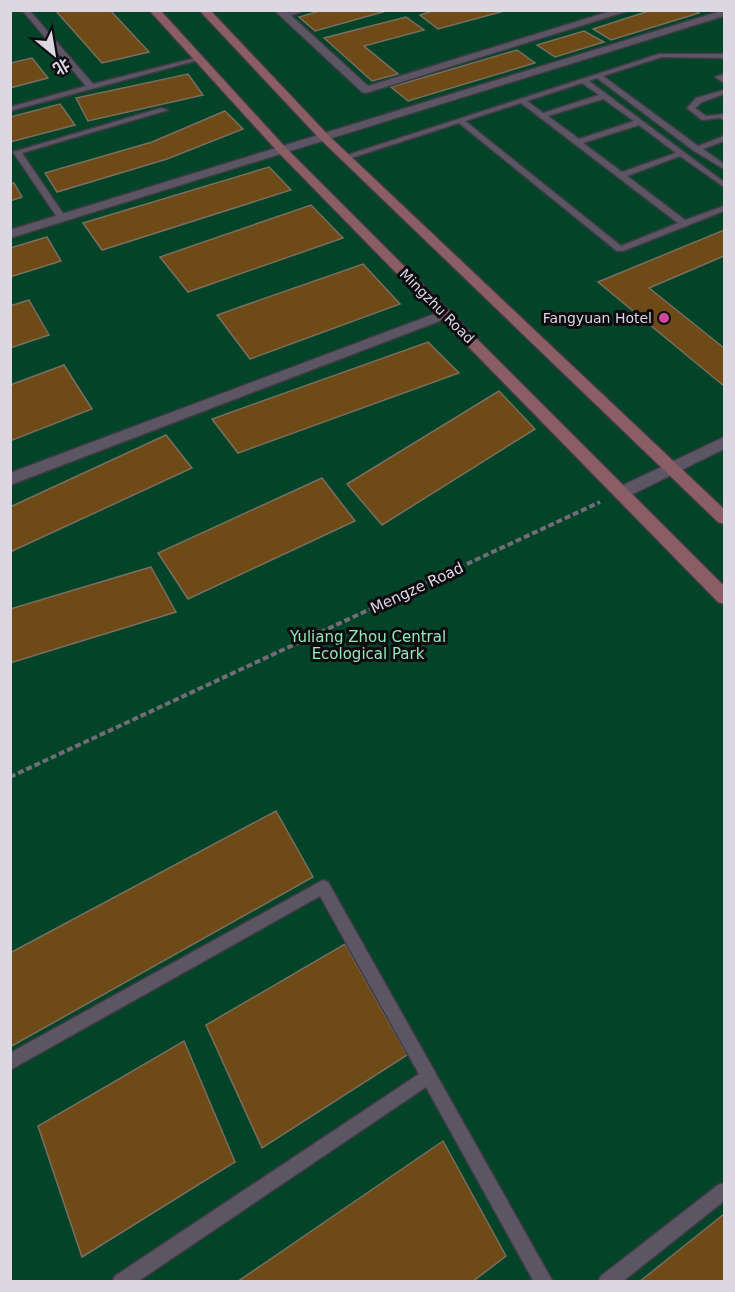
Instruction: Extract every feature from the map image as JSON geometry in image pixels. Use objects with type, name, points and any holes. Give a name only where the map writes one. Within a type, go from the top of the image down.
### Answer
[{"type":"street","name":"Mingzhu Road","points":[[154,10],[282,150],[724,597]]},
{"type":"street","points":[[204,10],[324,137],[724,518]]},
{"type":"street","points":[[282,13],[366,90],[626,10]]},
{"type":"street","points":[[10,234],[724,13]]},
{"type":"street","points":[[10,479],[445,314]]},
{"type":"street","points":[[621,493],[724,443]]},
{"type":"lane","points":[[25,10],[91,87]]},
{"type":"lane","points":[[282,13],[303,10]]},
{"type":"lane","points":[[345,157],[661,55],[724,56]]},
{"type":"lane","points":[[10,108],[199,59]]},
{"type":"lane","points":[[597,75],[724,167]]},
{"type":"lane","points":[[724,76],[719,77],[724,81]]},
{"type":"lane","points":[[583,80],[724,185]]},
{"type":"lane","points":[[724,92],[699,100],[691,108],[705,117],[722,116],[724,118]]},
{"type":"lane","points":[[543,115],[604,96]]},
{"type":"lane","points":[[522,100],[685,224]]},
{"type":"lane","points":[[62,218],[14,153],[164,110]]},
{"type":"lane","points":[[460,120],[620,249],[724,208]]},
{"type":"lane","points":[[578,142],[640,122]]},
{"type":"lane","points":[[697,149],[724,138]]},
{"type":"lane","points":[[622,176],[682,153]]},
{"type":"lane","points":[[10,1062],[323,887],[544,1281]]},
{"type":"lane","points":[[121,1281],[429,1076]]},
{"type":"lane","points":[[607,1281],[724,1191]]},
{"type":"path","name":"Mengze Road","points":[[10,777],[621,493]]},
{"type":"green space","name":"Yuliang Zhou Central Ecological Park","points":[[10,11],[724,11],[724,1281],[11,1281]]},
{"type":"building","points":[[55,10],[110,10],[149,52],[102,63]]},
{"type":"building","points":[[323,10],[390,10],[315,31],[299,17]]},
{"type":"building","points":[[436,10],[508,10],[438,29],[420,15]]},
{"type":"building","points":[[652,10],[694,10],[699,13],[611,40],[593,29]]},
{"type":"building","points":[[406,17],[424,30],[364,46],[398,74],[372,81],[324,38]]},
{"type":"building","points":[[584,31],[604,42],[555,57],[537,45]]},
{"type":"building","points":[[517,50],[535,63],[408,101],[391,87]]},
{"type":"building","points":[[32,58],[48,78],[10,88],[10,63]]},
{"type":"building","points":[[188,74],[203,95],[88,121],[76,98]]},
{"type":"building","points":[[60,104],[75,125],[10,142],[10,117]]},
{"type":"building","points":[[225,111],[243,129],[167,159],[57,192],[45,173],[152,142]]},
{"type":"building","points":[[269,167],[291,190],[102,250],[83,223]]},
{"type":"building","points":[[10,183],[14,183],[22,197],[10,201]]},
{"type":"building","points":[[311,205],[343,238],[188,292],[160,257]]},
{"type":"building","name":"Fangyuan Hotel","points":[[724,230],[724,256],[649,288],[724,348],[724,386],[598,282]]},
{"type":"building","points":[[47,237],[61,261],[10,277],[10,248]]},
{"type":"building","points":[[363,264],[400,304],[250,359],[217,315]]},
{"type":"building","points":[[29,300],[49,335],[10,348],[10,306]]},
{"type":"building","points":[[428,342],[459,373],[238,453],[212,419]]},
{"type":"building","points":[[64,365],[92,409],[10,441],[10,385]]},
{"type":"building","points":[[499,391],[535,429],[382,525],[347,484]]},
{"type":"building","points":[[166,435],[192,468],[10,552],[10,507]]},
{"type":"building","points":[[322,478],[355,521],[188,599],[158,553]]},
{"type":"building","points":[[151,567],[176,612],[10,663],[10,609]]},
{"type":"building","points":[[276,811],[313,877],[10,1047],[10,953]]},
{"type":"building","points":[[345,944],[407,1055],[262,1148],[206,1025]]},
{"type":"building","points":[[184,1041],[235,1162],[82,1257],[38,1126]]},
{"type":"building","points":[[443,1141],[506,1256],[472,1282],[237,1282]]},
{"type":"building","points":[[724,1214],[724,1282],[639,1282]]},
{"type":"place","name":"Fangyuan Hotel","points":[[664,318]]}]
